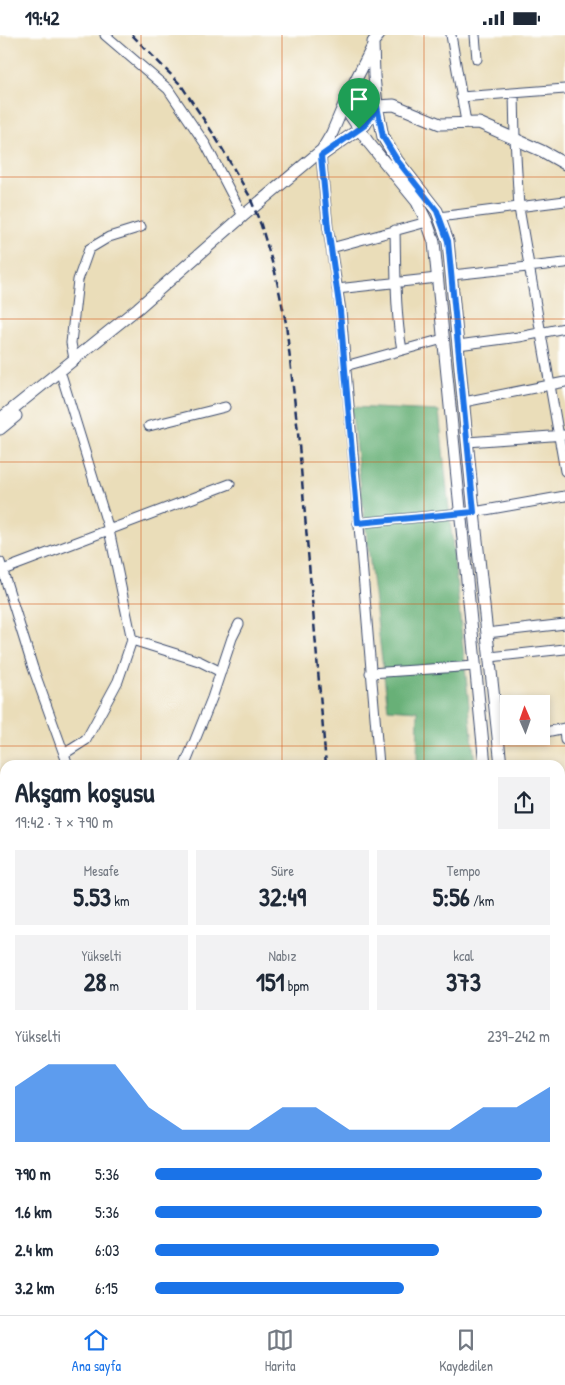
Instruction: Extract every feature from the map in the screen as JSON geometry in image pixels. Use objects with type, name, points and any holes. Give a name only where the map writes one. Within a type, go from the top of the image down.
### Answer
[{"type":"main road","points":[[0,419],[138,307],[322,150],[332,133],[374,39]]},
{"type":"main road","points":[[374,39],[377,106],[383,137],[397,160],[437,211],[448,241],[500,760]]},
{"type":"main road","points":[[348,95],[350,115],[417,202],[427,221],[434,242],[484,760]]},
{"type":"main road","points":[[377,106],[394,105],[440,124],[479,123],[515,138],[565,164]]},
{"type":"main road","points":[[0,429],[240,227],[321,156],[365,125],[377,106]]},
{"type":"street","points":[[104,35],[168,89],[206,145],[243,216]]},
{"type":"street","points":[[451,35],[466,122]]},
{"type":"street","points":[[475,35],[478,59]]},
{"type":"street","points":[[461,97],[565,89]]},
{"type":"street","points":[[514,93],[519,208],[550,384],[562,436],[565,471]]},
{"type":"street","points":[[321,156],[345,366],[379,760]]},
{"type":"street","points":[[439,217],[565,201]]},
{"type":"street","points":[[331,248],[427,221]]},
{"type":"street","points":[[74,359],[71,343],[78,280],[89,249],[109,237],[141,227]]},
{"type":"street","points":[[395,230],[396,283],[402,350]]},
{"type":"street","points":[[452,275],[565,263]]},
{"type":"street","points":[[337,289],[437,278]]},
{"type":"street","points":[[458,345],[565,328]]},
{"type":"street","points":[[345,366],[443,339]]},
{"type":"street","points":[[62,377],[109,530],[132,640],[118,681],[86,740],[64,754]]},
{"type":"street","points":[[464,402],[565,382]]},
{"type":"street","points":[[149,426],[225,407]]},
{"type":"street","points":[[467,442],[562,436]]},
{"type":"street","points":[[66,760],[33,668],[1,566],[109,530],[230,484]]},
{"type":"street","points":[[358,523],[474,512],[565,496]]},
{"type":"street","points":[[187,760],[232,638],[239,624]]},
{"type":"street","points":[[487,633],[565,624]]},
{"type":"street","points":[[132,640],[199,661],[221,672]]},
{"type":"street","points":[[490,657],[565,649]]},
{"type":"street","points":[[370,673],[475,666]]},
{"type":"street","points":[[550,731],[564,728],[565,740]]},
{"type":"green space","points":[[351,407],[439,411],[474,760],[417,760],[418,711],[388,709]]},
{"type":"railway","points":[[132,35],[181,85],[216,138],[249,195],[261,225],[275,272],[286,323],[298,433],[326,760]]},
{"type":"route","points":[[377,106],[383,137],[397,160],[437,211],[448,241],[474,512],[358,523],[340,311],[328,228],[321,156],[359,129],[365,125],[377,106]]}]
